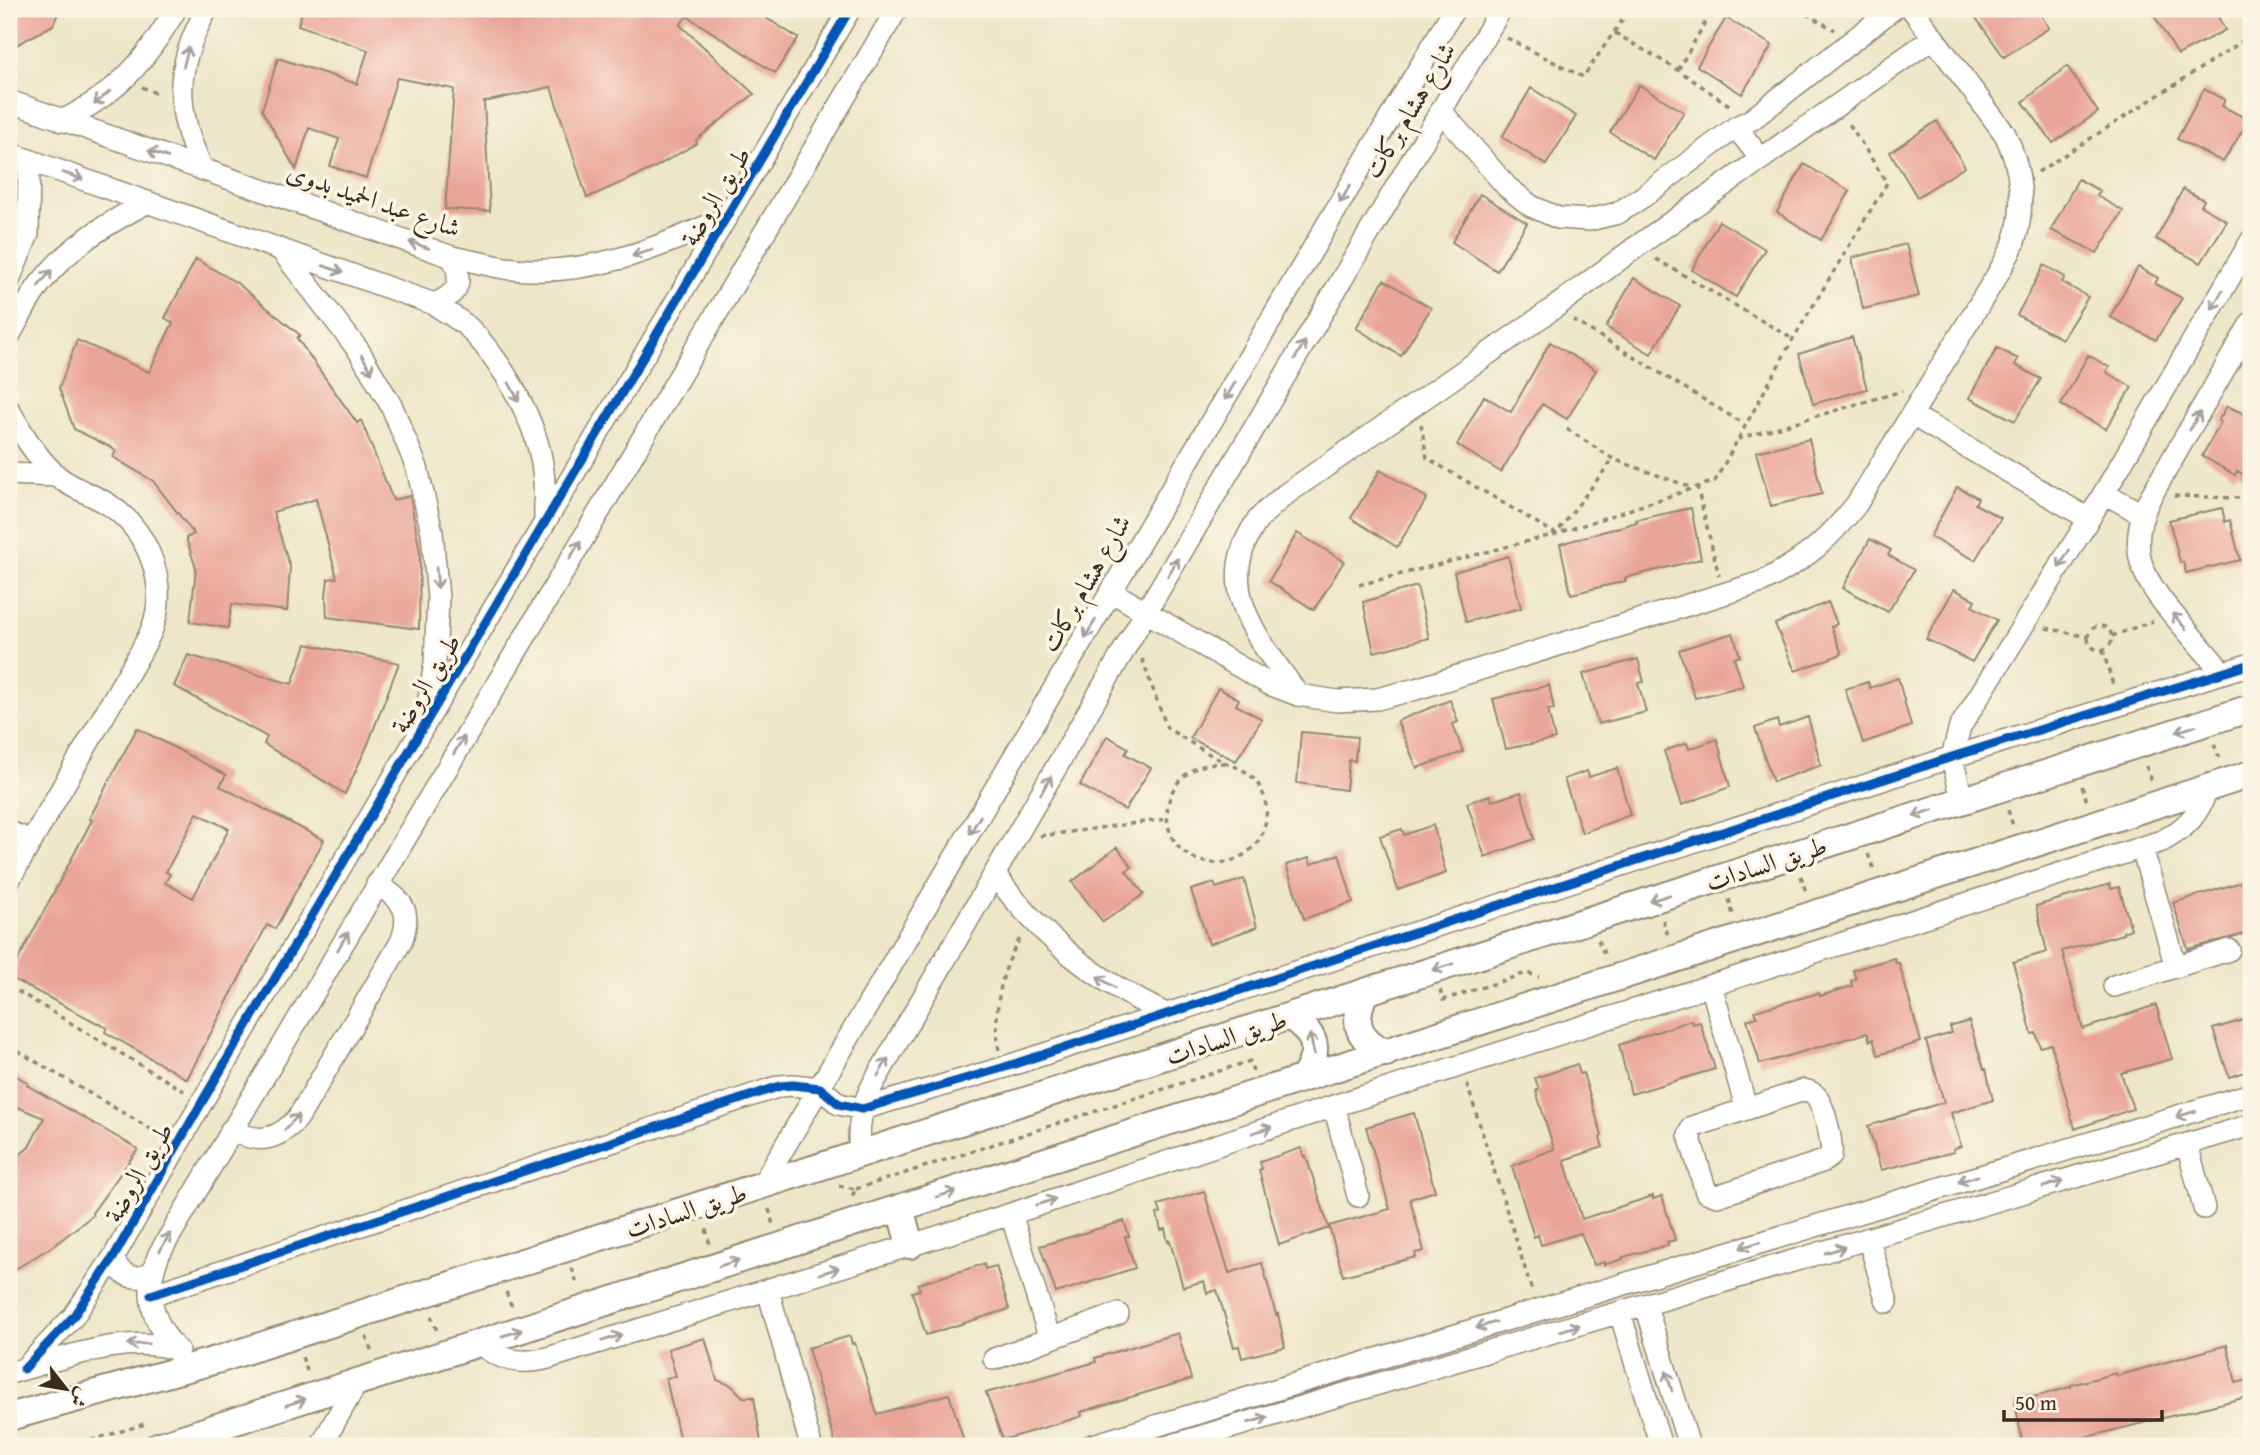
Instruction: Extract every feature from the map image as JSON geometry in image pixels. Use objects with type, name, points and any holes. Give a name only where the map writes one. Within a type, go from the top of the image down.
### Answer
[{"type":"main road","name":"طريق السادات","points":[[9,1417],[295,1335],[2251,708]]},
{"type":"main road","points":[[158,1446],[2250,775]]},
{"type":"main road","points":[[1365,992],[1357,1010],[1359,1029],[1369,1044],[1386,1052]]},
{"type":"main road","points":[[1290,1016],[1306,1027],[1315,1044],[1314,1062],[1304,1079]]},
{"type":"main road","points":[[900,1208],[910,1245]]},
{"type":"street","points":[[62,121],[92,106],[144,60],[176,9]]},
{"type":"street","points":[[203,170],[190,141],[182,104],[183,71],[192,36],[207,9]]},
{"type":"street","name":"طريق الروضة","points":[[16,1371],[73,1317],[113,1258],[545,520],[850,9]]},
{"type":"street","points":[[176,1349],[164,1336],[155,1317],[150,1295],[151,1273],[159,1254],[280,1045],[897,9]]},
{"type":"street","name":"شارع هشام بركات","points":[[762,1185],[1454,9]]},
{"type":"street","name":"شارع هشام بركات","points":[[860,1154],[858,1139],[862,1109],[873,1084],[1146,612],[1501,9]]},
{"type":"street","points":[[1441,111],[1507,187],[1531,206],[1558,218],[1589,220],[1618,213],[1644,197],[1893,9]]},
{"type":"street","points":[[1112,592],[1269,684],[1298,695],[1337,701],[1377,699],[1762,582],[1798,563],[1830,537],[1856,505],[2014,244],[2022,207],[2016,157],[2005,134],[1912,9]]},
{"type":"street","points":[[1298,695],[1255,631],[1238,596],[1239,557],[1255,523],[1286,494],[1554,308],[1636,247],[1933,38]]},
{"type":"street","name":"شارع عبد الحميد بدوى","points":[[9,102],[452,257],[507,268],[554,269],[600,264],[646,253],[727,217]]},
{"type":"street","points":[[1743,123],[1761,159]]},
{"type":"street","points":[[9,153],[434,304],[468,327],[494,358],[516,393],[532,430],[543,469],[545,520]]},
{"type":"street","points":[[9,280],[28,234],[29,160]]},
{"type":"street","points":[[9,336],[39,285],[68,253],[102,226],[148,202]]},
{"type":"street","points":[[1962,800],[1952,757],[1960,727],[2089,519],[2251,241]]},
{"type":"street","points":[[282,251],[359,351],[392,408],[417,468],[432,532],[438,598],[435,663],[425,724]]},
{"type":"street","points":[[434,304],[448,299],[458,286],[459,271],[452,257]]},
{"type":"street","points":[[2223,673],[2154,592],[2141,568],[2137,541],[2147,505],[2251,323]]},
{"type":"street","points":[[9,410],[29,443],[57,476],[111,506],[132,524],[147,547],[156,573],[158,601],[152,628],[140,653],[9,880]]},
{"type":"street","points":[[1912,415],[2089,519]]},
{"type":"street","points":[[9,474],[57,476]]},
{"type":"street","points":[[2104,493],[2147,505]]},
{"type":"street","points":[[150,1295],[767,1090],[793,1085],[820,1088],[839,1104],[862,1109],[1002,1068],[1952,757],[2251,664]]},
{"type":"street","points":[[479,1343],[494,1355],[511,1361],[530,1363],[1011,1214],[1334,1106],[2142,848],[2171,837],[2191,822],[2203,803],[2207,789]]},
{"type":"street","points":[[9,832],[32,841]]},
{"type":"street","points":[[2142,848],[2176,967]]},
{"type":"street","points":[[995,875],[1031,920],[1061,949],[1129,996],[1166,1014]]},
{"type":"street","points":[[231,1130],[259,1139],[288,1129],[298,1118],[405,931],[403,906],[397,896],[377,884]]},
{"type":"street","points":[[2114,986],[2229,950]]},
{"type":"street","points":[[283,966],[316,986]]},
{"type":"street","points":[[1711,985],[1746,1107]]},
{"type":"street","points":[[247,1026],[280,1045]]},
{"type":"street","points":[[1804,1090],[1812,1092],[1819,1100],[1832,1147],[1831,1156],[1824,1161],[1753,1185],[1717,1196],[1710,1195],[1706,1192],[1689,1135],[1692,1127],[1746,1107],[1804,1090]]},
{"type":"street","points":[[1090,1446],[1133,1440],[1536,1310],[2251,1094]]},
{"type":"street","points":[[1334,1106],[1358,1196]]},
{"type":"street","points":[[1169,1446],[2251,1125]]},
{"type":"street","points":[[2187,1144],[2204,1208]]},
{"type":"street","points":[[1011,1214],[1050,1339]]},
{"type":"street","points":[[1869,1240],[1887,1303]]},
{"type":"street","points":[[1717,1255],[1725,1283]]},
{"type":"street","points":[[113,1258],[123,1274],[132,1278],[142,1278],[151,1273]]},
{"type":"street","points":[[768,1290],[811,1446]]},
{"type":"street","points":[[1646,1306],[1689,1446]]},
{"type":"street","points":[[1536,1310],[1542,1336]]},
{"type":"street","points":[[1620,1313],[1661,1446]]},
{"type":"street","points":[[994,1359],[1118,1314]]},
{"type":"street","points":[[16,1371],[139,1342],[176,1349],[201,1364]]},
{"type":"street","points":[[321,1446],[369,1379]]},
{"type":"path","points":[[1489,29],[1583,77],[1630,9]]},
{"type":"path","points":[[1678,70],[1713,9]]},
{"type":"path","points":[[1797,9],[1852,40]]},
{"type":"path","points":[[1615,33],[1678,70],[1743,123]]},
{"type":"path","points":[[2019,184],[2251,36]]},
{"type":"path","points":[[123,80],[182,104]]},
{"type":"path","points":[[1359,584],[1556,534],[1715,481],[1793,339],[1887,183],[1837,106]]},
{"type":"path","points":[[1636,247],[1793,339]]},
{"type":"path","points":[[1554,308],[1744,424]]},
{"type":"path","points":[[1738,439],[1930,382]]},
{"type":"path","points":[[1418,401],[1427,458],[1556,534]]},
{"type":"path","points":[[1567,429],[1613,459],[1695,487]]},
{"type":"path","points":[[1556,534],[1613,459]]},
{"type":"path","points":[[1695,487],[1723,594]]},
{"type":"path","points":[[2147,505],[2240,498],[2251,492]]},
{"type":"path","points":[[2112,636],[2172,613]]},
{"type":"path","points":[[2024,623],[2089,637]]},
{"type":"path","points":[[2100,626],[2106,627],[2112,636],[2109,647],[2103,650],[2092,647],[2089,637],[2091,631],[2100,626]]},
{"type":"path","points":[[1134,634],[1167,728],[1225,763],[1248,773],[1256,782],[1266,804],[1264,828],[1251,849],[1230,862],[1205,862],[1194,858],[1175,842],[1167,819],[1169,796],[1182,776],[1202,765],[1225,763]]},
{"type":"path","points":[[2103,650],[2118,705]]},
{"type":"path","points":[[2214,742],[2220,761]]},
{"type":"path","points":[[2145,764],[2152,783]]},
{"type":"path","points":[[2082,784],[2087,804]]},
{"type":"path","points":[[2007,808],[2014,827]]},
{"type":"path","points":[[1014,839],[1167,819]]},
{"type":"path","points":[[1867,852],[1874,872]]},
{"type":"path","points":[[1800,874],[1807,894]]},
{"type":"path","points":[[1729,897],[1734,917]]},
{"type":"path","points":[[1662,918],[1669,938]]},
{"type":"path","points":[[1002,1068],[996,1030],[998,991],[1010,954],[1031,920]]},
{"type":"path","points":[[1597,938],[1606,958]]},
{"type":"path","points":[[1434,970],[1443,1000],[1527,973]]},
{"type":"path","points":[[9,986],[202,1102]]},
{"type":"path","points":[[9,1046],[178,1145]]},
{"type":"path","points":[[856,1189],[1250,1060],[1261,1093]]},
{"type":"path","points":[[1461,1066],[1536,1310]]},
{"type":"path","points":[[762,1185],[780,1247]]},
{"type":"path","points":[[700,1205],[716,1268]]},
{"type":"path","points":[[566,1248],[585,1310]]},
{"type":"path","points":[[498,1270],[521,1330]]},
{"type":"path","points":[[424,1294],[447,1354]]},
{"type":"path","points":[[358,1315],[369,1379]]},
{"type":"path","points":[[295,1335],[316,1396]]},
{"type":"building","points":[[9,9],[60,9],[53,25],[9,49]]},
{"type":"building","points":[[303,9],[752,9],[798,38],[775,73],[687,16],[680,25],[754,94],[696,140],[697,143],[652,169],[587,198],[551,87],[484,102],[490,211],[445,209],[454,89],[397,78],[366,178],[330,166],[339,139],[309,128],[296,170],[262,110],[278,58],[357,84],[368,50],[298,25]]},
{"type":"building","points":[[1989,9],[2037,9],[2049,28],[2004,57],[1976,18]]},
{"type":"building","points":[[2163,9],[2214,9],[2225,30],[2178,55],[2153,14]]},
{"type":"building","points":[[1726,18],[1772,45],[1742,94],[1697,66]]},
{"type":"building","points":[[2067,66],[2098,112],[2053,143],[2023,102]]},
{"type":"building","points":[[1639,85],[1684,112],[1654,160],[1610,132]]},
{"type":"building","points":[[1531,88],[1576,116],[1546,165],[1502,137]]},
{"type":"building","points":[[2204,89],[2225,100],[2222,106],[2249,120],[2223,162],[2177,139]]},
{"type":"building","points":[[1937,121],[1965,167],[1917,197],[1890,152]]},
{"type":"building","points":[[1804,164],[1850,191],[1821,240],[1777,212]]},
{"type":"building","points":[[2078,179],[2100,191],[2097,196],[2123,211],[2097,253],[2051,230]]},
{"type":"building","points":[[2183,189],[2204,200],[2201,206],[2227,221],[2201,263],[2156,239]]},
{"type":"building","points":[[1480,194],[1527,223],[1497,271],[1452,242]]},
{"type":"building","points":[[1719,221],[1765,249],[1736,297],[1692,270]]},
{"type":"building","points":[[1906,244],[1919,296],[1863,309],[1852,258]]},
{"type":"building","points":[[196,259],[237,283],[300,335],[297,338],[357,423],[361,420],[393,500],[410,496],[420,552],[419,629],[327,617],[328,579],[337,578],[316,499],[273,512],[290,567],[287,611],[232,604],[228,628],[190,622],[196,568],[186,538],[194,534],[153,481],[113,457],[116,450],[74,429],[59,388],[77,340],[149,372],[173,323],[165,318]]},
{"type":"building","points":[[2044,265],[2065,277],[2062,282],[2088,297],[2062,339],[2017,315]]},
{"type":"building","points":[[2138,267],[2158,278],[2155,284],[2182,298],[2156,340],[2110,317]]},
{"type":"building","points":[[1634,278],[1680,306],[1651,354],[1606,327]]},
{"type":"building","points":[[1384,280],[1431,308],[1401,356],[1356,328]]},
{"type":"building","points":[[1852,337],[1867,389],[1813,404],[1799,354]]},
{"type":"building","points":[[1550,342],[1596,370],[1567,419],[1542,404],[1501,472],[1457,445],[1484,396],[1511,412]]},
{"type":"building","points":[[1997,348],[2018,359],[2015,365],[2041,379],[2015,421],[1969,398]]},
{"type":"building","points":[[2088,355],[2109,367],[2106,372],[2132,387],[2106,429],[2061,405]]},
{"type":"building","points":[[2227,406],[2251,417],[2251,479],[2237,471],[2235,475],[2202,456]]},
{"type":"building","points":[[1809,439],[1822,494],[1771,506],[1756,452]]},
{"type":"building","points":[[1380,470],[1427,498],[1397,547],[1351,518]]},
{"type":"building","points":[[1957,487],[1978,498],[1975,504],[2001,518],[1975,560],[1930,537]]},
{"type":"building","points":[[1691,508],[1701,559],[1571,594],[1560,544],[1637,522],[1636,520]]},
{"type":"building","points":[[2222,508],[2225,522],[2230,520],[2240,560],[2186,573],[2183,562],[2180,562],[2169,520]]},
{"type":"building","points":[[1297,533],[1344,561],[1314,610],[1269,581]]},
{"type":"building","points":[[1870,539],[1891,550],[1888,555],[1914,570],[1888,612],[1843,588]]},
{"type":"building","points":[[1508,556],[1521,608],[1466,622],[1454,572]]},
{"type":"building","points":[[1417,586],[1429,638],[1374,652],[1363,602]]},
{"type":"building","points":[[1954,589],[1975,600],[1972,606],[1997,620],[1972,662],[1926,639]]},
{"type":"building","points":[[1828,602],[1837,624],[1831,627],[1842,654],[1795,671],[1775,624]]},
{"type":"building","points":[[1733,633],[1740,656],[1734,658],[1743,686],[1695,698],[1679,650]]},
{"type":"building","points":[[306,644],[399,663],[368,744],[345,794],[264,744],[267,737],[174,686],[188,655],[292,684]]},
{"type":"building","points":[[1638,659],[1644,682],[1638,683],[1646,712],[1598,724],[1583,674]]},
{"type":"building","points":[[1898,678],[1911,726],[1863,743],[1845,689],[1868,682],[1870,688]]},
{"type":"building","points":[[1549,685],[1554,709],[1548,710],[1555,739],[1506,749],[1493,699]]},
{"type":"building","points":[[1218,688],[1239,699],[1236,705],[1262,719],[1236,761],[1190,738]]},
{"type":"building","points":[[1450,700],[1458,722],[1453,724],[1463,752],[1417,768],[1397,721]]},
{"type":"building","points":[[1808,717],[1821,765],[1773,782],[1755,728],[1777,720],[1779,727]]},
{"type":"building","points":[[137,728],[226,775],[220,786],[324,840],[275,929],[267,925],[187,1079],[105,1032],[107,1028],[9,977],[92,820],[89,819]],"holes":[[[197,813],[229,829],[193,898],[165,883],[170,874],[166,872]]]},
{"type":"building","points":[[1301,732],[1357,737],[1355,761],[1349,760],[1346,790],[1297,783]]},
{"type":"building","points":[[1107,736],[1128,748],[1125,754],[1151,768],[1125,810],[1080,785]]},
{"type":"building","points":[[1717,739],[1730,787],[1682,805],[1664,751],[1687,743],[1689,749]]},
{"type":"building","points":[[1617,768],[1630,815],[1582,833],[1564,779],[1587,771],[1589,777]]},
{"type":"building","points":[[1521,792],[1534,839],[1485,857],[1467,803],[1490,795],[1492,801]]},
{"type":"building","points":[[1433,825],[1446,873],[1398,890],[1380,836],[1402,829],[1404,835]]},
{"type":"building","points":[[1117,847],[1132,867],[1126,871],[1144,894],[1103,922],[1072,882]]},
{"type":"building","points":[[1339,854],[1353,902],[1304,919],[1286,865],[1309,858],[1311,864]]},
{"type":"building","points":[[1244,879],[1257,927],[1209,944],[1191,890],[1214,883],[1216,888]]},
{"type":"building","points":[[2251,879],[2251,932],[2188,949],[2173,903]]},
{"type":"building","points":[[2110,884],[2111,889],[2119,887],[2131,929],[2123,934],[2062,951],[2083,1029],[2156,1005],[2172,1059],[2121,1073],[2133,1109],[2075,1129],[2051,1044],[2040,1047],[2036,1033],[2032,1034],[2013,962],[2047,952],[2036,906]]},
{"type":"building","points":[[1894,958],[1896,963],[1899,963],[1921,1042],[1878,1055],[1873,1039],[1870,1041],[1867,1033],[1760,1064],[1747,1020],[1757,1017],[1755,1011],[1852,986],[1851,981],[1856,979],[1853,970]]},
{"type":"building","points":[[2247,1019],[2251,1031],[2251,1070],[2229,1077],[2213,1029]]},
{"type":"building","points":[[1691,1020],[1692,1024],[1700,1022],[1715,1069],[1631,1094],[1619,1045]]},
{"type":"building","points":[[1969,1021],[1986,1069],[1993,1100],[1951,1113],[1961,1146],[1953,1149],[1954,1152],[1881,1170],[1868,1126],[1944,1102],[1926,1041],[1952,1033],[1950,1027]]},
{"type":"building","points":[[1577,1064],[1580,1074],[1583,1073],[1603,1147],[1564,1160],[1582,1219],[1653,1196],[1653,1199],[1662,1196],[1675,1240],[1667,1242],[1668,1245],[1604,1265],[1604,1262],[1594,1265],[1581,1233],[1541,1245],[1538,1235],[1534,1237],[1512,1166],[1554,1149],[1536,1091],[1539,1089],[1535,1078]]},
{"type":"building","points":[[9,1071],[28,1083],[27,1085],[138,1149],[93,1215],[56,1244],[9,1273],[9,1164],[29,1147],[44,1118],[12,1105],[9,1109]]},
{"type":"building","points":[[1414,1113],[1435,1191],[1410,1199],[1424,1251],[1415,1253],[1416,1257],[1343,1276],[1329,1226],[1390,1209],[1366,1127]]},
{"type":"building","points":[[1301,1148],[1329,1228],[1279,1245],[1259,1170],[1262,1169],[1260,1162]]},
{"type":"building","points":[[1204,1191],[1229,1273],[1262,1263],[1285,1347],[1242,1358],[1239,1346],[1234,1347],[1217,1290],[1207,1293],[1204,1281],[1183,1287],[1170,1241],[1168,1242],[1165,1229],[1161,1230],[1158,1205]]},
{"type":"building","points":[[1124,1221],[1129,1236],[1125,1237],[1135,1268],[1056,1293],[1040,1246]]},
{"type":"building","points":[[984,1264],[985,1269],[996,1266],[1009,1309],[926,1335],[912,1292],[920,1290],[918,1284]]},
{"type":"building","points":[[1178,1333],[1191,1379],[1081,1412],[1082,1416],[1003,1440],[986,1393],[1096,1362],[1095,1358]]},
{"type":"building","points":[[850,1336],[852,1344],[855,1343],[877,1414],[949,1394],[964,1441],[948,1446],[836,1446],[808,1348]]},
{"type":"building","points":[[705,1338],[717,1380],[731,1385],[743,1397],[754,1397],[761,1442],[742,1446],[681,1446],[666,1378],[676,1376],[668,1349]]},
{"type":"building","points":[[2227,1345],[2236,1383],[2251,1379],[2251,1396],[2051,1446],[2023,1446],[2015,1402]]},
{"type":"cycle path","points":[[24,1369],[73,1317],[113,1258],[425,724],[850,9]]},
{"type":"cycle path","points":[[151,1295],[780,1086],[820,1088],[839,1104],[862,1109],[1002,1068],[1952,757],[2251,664]]}]
